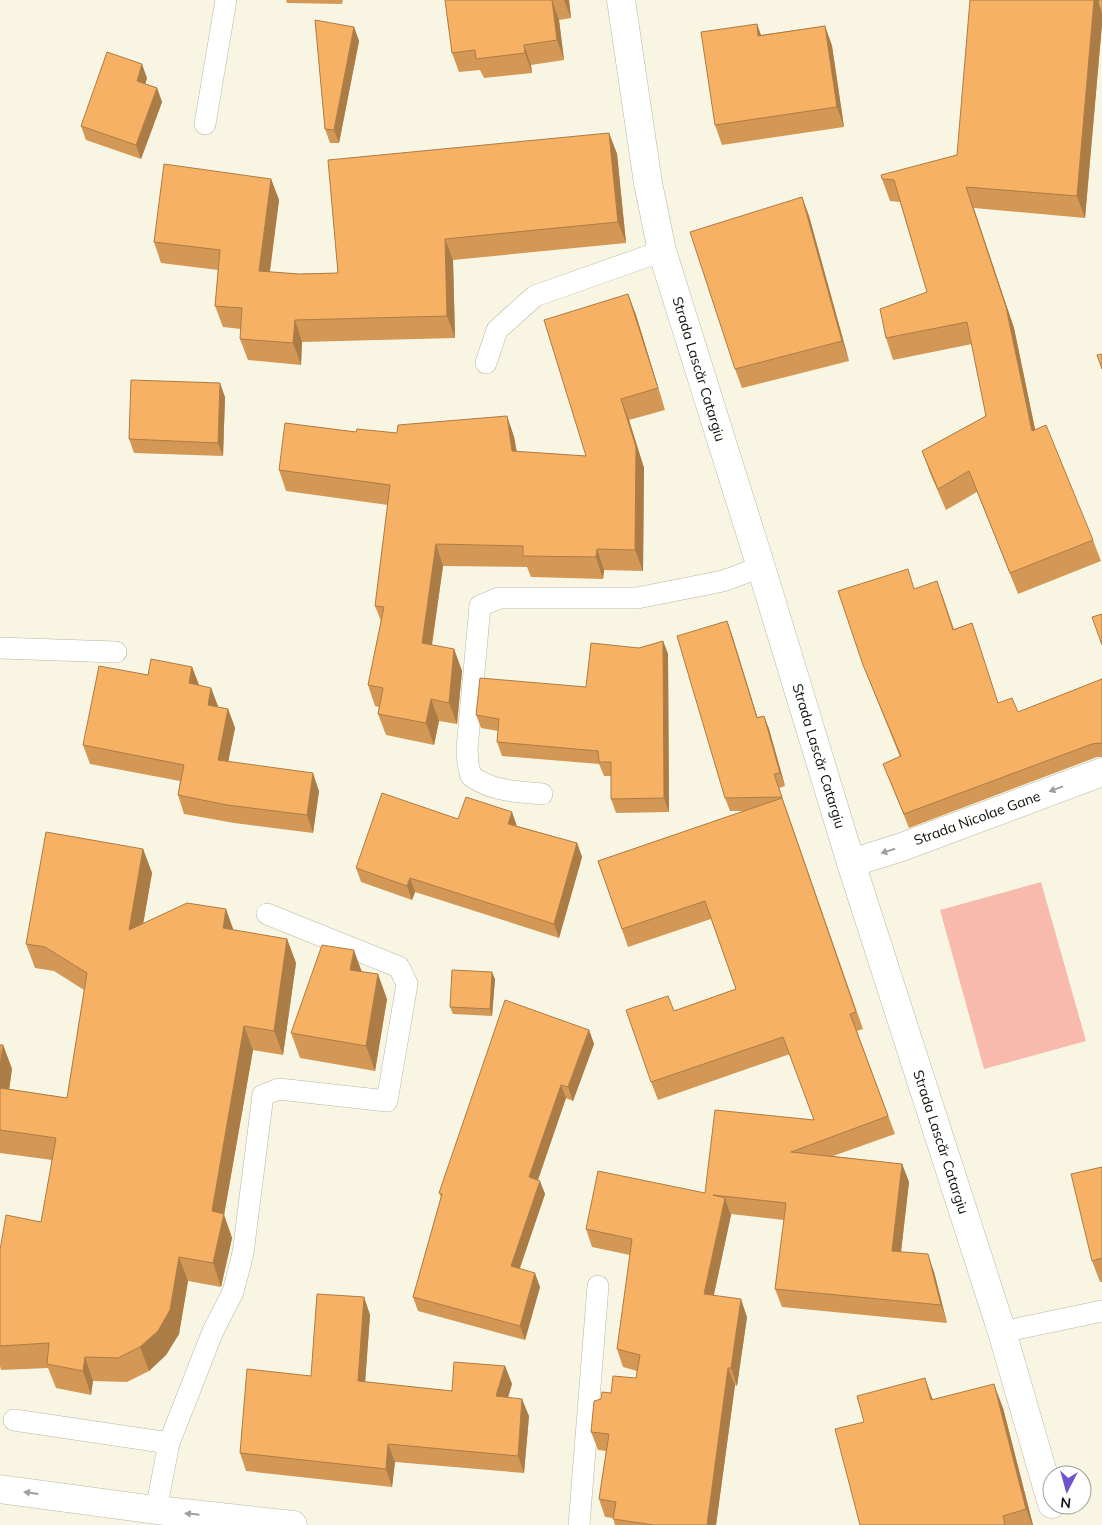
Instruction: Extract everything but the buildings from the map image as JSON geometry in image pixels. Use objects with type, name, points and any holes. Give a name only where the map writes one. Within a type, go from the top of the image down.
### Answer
[{"type":"street","name":"Strada Lascăr Catargiu","points":[[622,0],[648,183],[662,252],[851,863],[1002,1332],[1042,1470]]},
{"type":"street","name":"Strada Nicolae Gane","points":[[851,863],[1102,772]]},
{"type":"street","points":[[0,1489],[156,1510],[293,1525]]},
{"type":"lane","points":[[206,124],[226,0]]},
{"type":"lane","points":[[486,364],[497,330],[535,296],[662,252]]},
{"type":"lane","points":[[542,794],[497,789],[483,785],[471,776],[467,749],[480,606],[499,598],[637,598],[723,581],[761,567]]},
{"type":"lane","points":[[0,648],[116,652]]},
{"type":"lane","points":[[156,1510],[169,1443],[213,1331],[233,1292],[244,1253],[263,1095],[279,1089],[387,1101],[407,984],[399,967],[267,914]]},
{"type":"lane","points":[[579,1525],[598,1286]]},
{"type":"lane","points":[[1002,1332],[1102,1311]]},
{"type":"lane","points":[[14,1420],[169,1443]]},
{"type":"shaded area","points":[[1041,882],[1086,1041],[984,1069],[940,910]]}]
